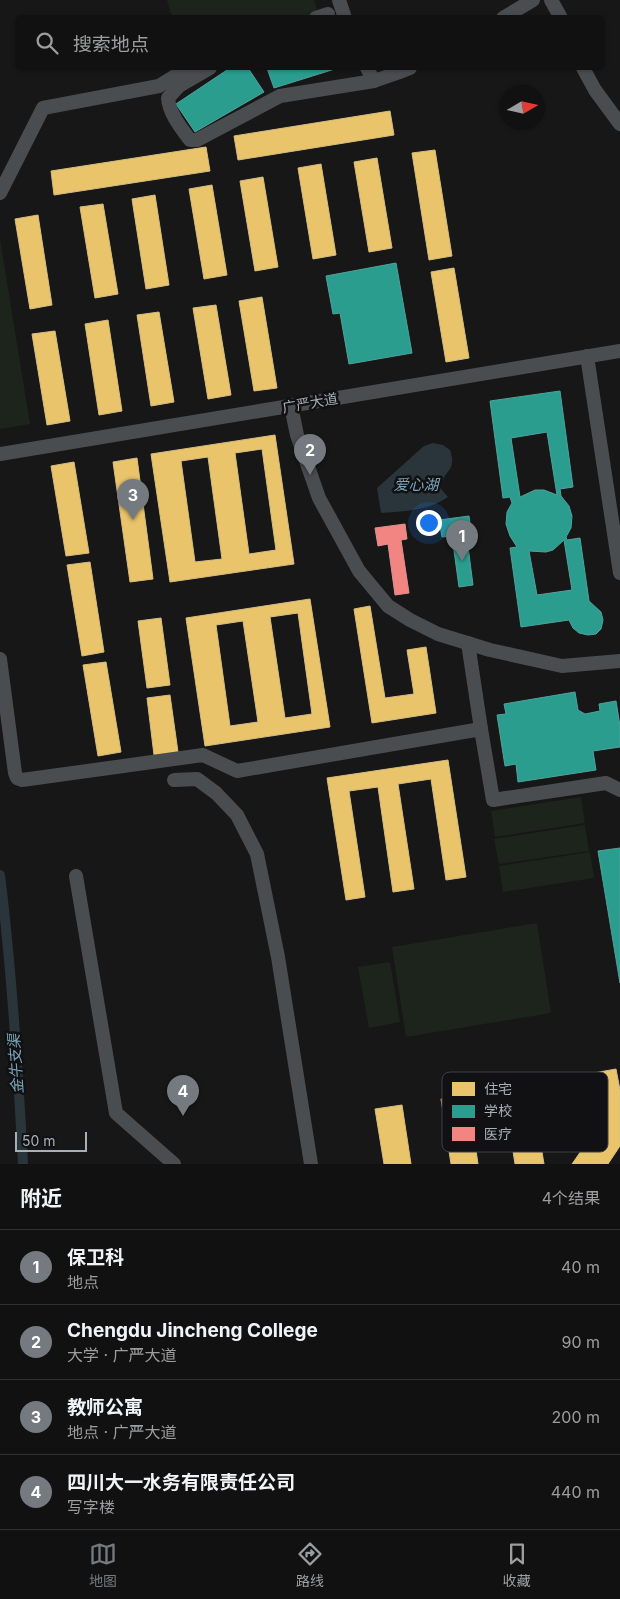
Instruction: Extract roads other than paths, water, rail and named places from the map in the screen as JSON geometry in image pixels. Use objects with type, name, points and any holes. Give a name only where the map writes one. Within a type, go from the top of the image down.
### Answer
[{"type":"street","points":[[338,0],[344,15]]},
{"type":"street","points":[[508,15],[533,0]]},
{"type":"street","points":[[552,0],[560,15]]},
{"type":"street","points":[[0,193],[43,108],[159,86],[185,70]]},
{"type":"street","points":[[207,70],[179,86],[168,98],[169,106],[190,140],[197,140],[280,96],[374,81],[405,70]]},
{"type":"street","points":[[368,70],[374,81]]},
{"type":"street","points":[[584,70],[595,90],[620,124]]},
{"type":"street","name":"广严大道","points":[[0,454],[620,351]]},
{"type":"street","points":[[587,356],[620,573]]},
{"type":"street","points":[[291,406],[297,434],[319,498],[358,571],[388,606],[438,634],[490,650],[562,666],[620,661]]},
{"type":"street","points":[[468,643],[493,800],[606,783],[620,790]]},
{"type":"street","points":[[0,659],[15,773],[17,778],[22,780],[203,755],[237,770],[481,729]]},
{"type":"street","points":[[188,757],[193,779]]},
{"type":"street","points":[[174,780],[197,779],[216,793],[237,815],[257,854],[278,957],[311,1164]]},
{"type":"street","points":[[76,876],[116,1113],[174,1164]]},
{"type":"water","name":"爱心湖","points":[[433,443],[443,445],[450,450],[452,463],[444,478],[441,489],[448,497],[424,508],[381,513],[377,488],[424,446]]},
{"type":"waterway","name":"金牛支渠","points":[[0,875],[14,1019],[23,1164]]},
{"type":"place","name":"Chengdu Jincheng College","points":[[310,475]]},
{"type":"place","name":"教师公寓","points":[[133,520]]},
{"type":"place","name":"保卫科","points":[[462,561]]},
{"type":"place","name":"四川大一水务有限责任公司","points":[[183,1116]]}]
